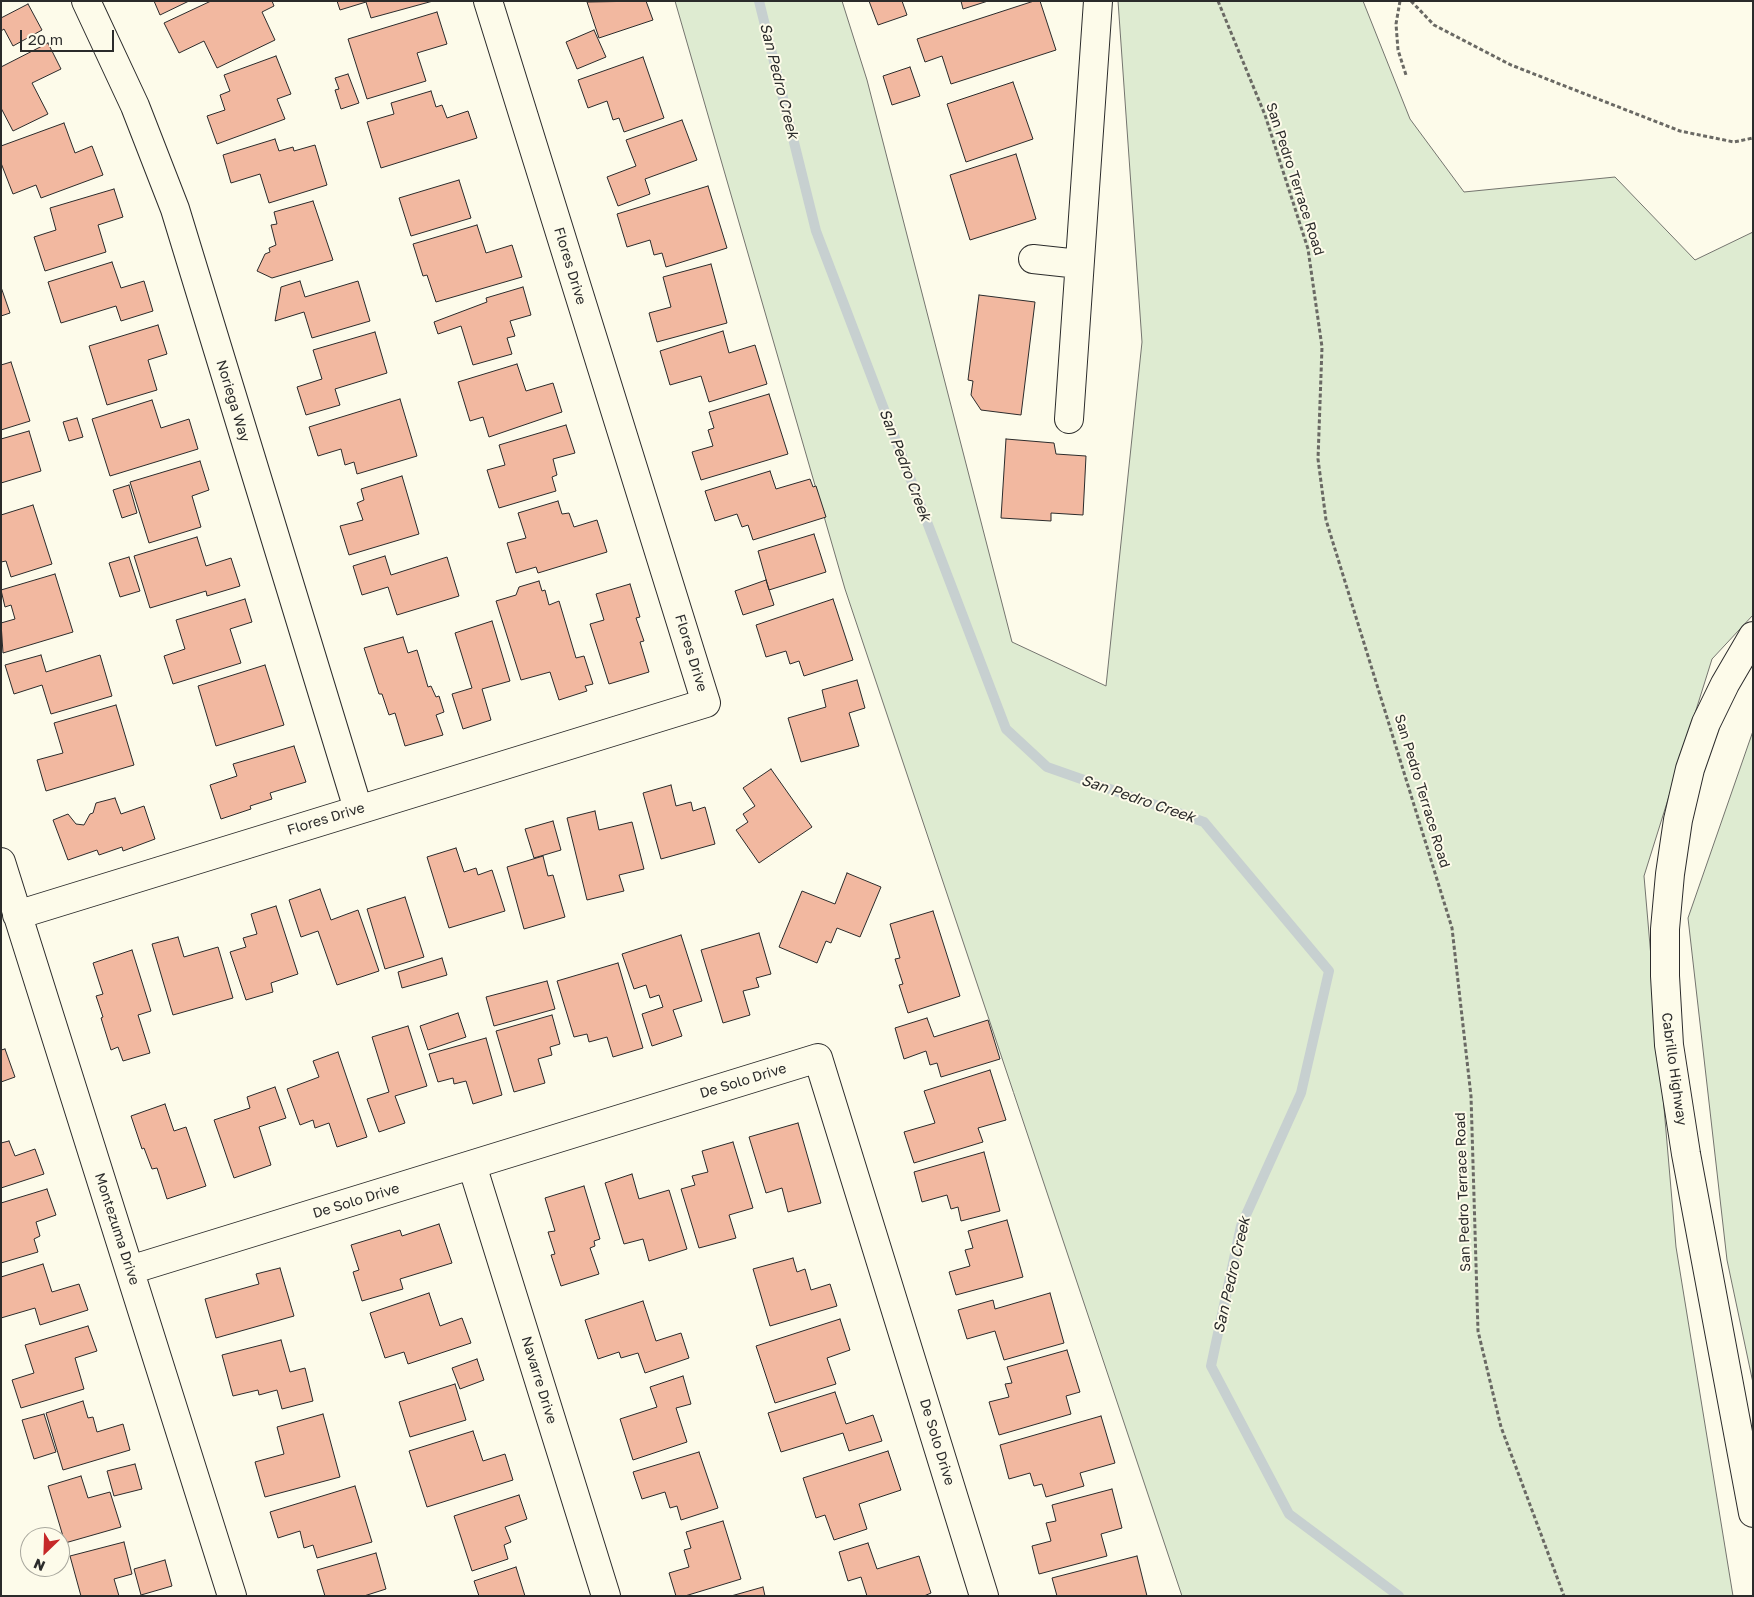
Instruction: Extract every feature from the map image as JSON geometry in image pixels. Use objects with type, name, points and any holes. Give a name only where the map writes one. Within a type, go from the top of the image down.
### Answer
[{"type":"main road","name":"Noriega Way","points":[[86,1],[135,106],[175,209],[358,809]]},
{"type":"main road","name":"Flores Drive","points":[[18,915],[706,703],[488,1]]},
{"type":"main road","points":[[1069,419],[1098,1]]},
{"type":"main road","points":[[1033,259],[1079,264]]},
{"type":"main road","name":"Cabrillo Highway","points":[[1753,636],[1709,717],[1688,778],[1678,820],[1670,874],[1665,929],[1665,976],[1669,1045],[1686,1154],[1753,1513]]},
{"type":"main road","name":"Montezuma Drive","points":[[1,862],[232,1596]]},
{"type":"main road","name":"De Solo Drive","points":[[130,1270],[818,1058],[984,1596]]},
{"type":"main road","name":"Navarre Drive","points":[[472,1165],[606,1596]]},
{"type":"path","name":"San Pedro Terrace Road","points":[[1218,1],[1264,115],[1308,249],[1322,347],[1318,459],[1326,520],[1452,928],[1471,1096],[1478,1331],[1501,1427],[1564,1596]]},
{"type":"path","points":[[1400,1],[1396,24],[1398,50],[1406,75]]},
{"type":"path","points":[[1411,1],[1434,25],[1511,65],[1680,131],[1734,142],[1753,138]]},
{"type":"green space","points":[[675,1],[842,1],[867,80],[1012,642],[1106,686],[1142,342],[1118,1],[1363,1],[1410,119],[1464,192],[1615,177],[1695,260],[1753,232],[1753,615],[1712,659],[1644,876],[1676,1247],[1733,1596],[1182,1596],[845,589]]},
{"type":"green space","points":[[1753,731],[1753,1383],[1727,1260],[1688,918]]},
{"type":"building","points":[[154,1],[189,1],[160,15]]},
{"type":"building","points":[[211,1],[272,1],[274,6],[262,12],[275,40],[217,68],[204,41],[179,53],[164,23]]},
{"type":"building","points":[[337,1],[433,1],[371,18],[366,2],[340,10]]},
{"type":"building","points":[[646,1],[653,20],[599,38],[587,2]]},
{"type":"building","points":[[869,1],[902,1],[907,15],[878,25]]},
{"type":"building","points":[[961,1],[988,1],[963,9]]},
{"type":"building","points":[[1034,1],[1040,1],[1056,50],[951,84],[942,56],[925,62],[917,39]]},
{"type":"building","points":[[28,4],[42,30],[13,46],[4,29],[1,31],[1,18]]},
{"type":"building","points":[[437,12],[447,44],[417,53],[426,81],[367,99],[348,39]]},
{"type":"building","points":[[594,30],[606,57],[577,69],[566,42]]},
{"type":"building","points":[[48,43],[61,69],[32,83],[48,114],[13,131],[1,108],[1,67]]},
{"type":"building","points":[[276,56],[291,94],[277,99],[285,119],[217,144],[207,116],[225,110],[220,95],[230,91],[224,75]]},
{"type":"building","points":[[643,57],[664,118],[624,132],[619,118],[613,120],[607,101],[588,108],[578,80]]},
{"type":"building","points":[[910,67],[920,96],[892,105],[883,76]]},
{"type":"building","points":[[348,74],[359,103],[341,109],[335,90],[339,89],[335,78]]},
{"type":"building","points":[[1013,82],[1033,139],[966,162],[947,104]]},
{"type":"building","points":[[431,91],[436,107],[442,105],[447,118],[468,111],[477,138],[381,168],[367,122],[394,114],[391,103]]},
{"type":"building","points":[[682,120],[697,160],[645,179],[650,194],[618,206],[607,177],[636,166],[626,140]]},
{"type":"building","points":[[64,123],[75,153],[92,146],[103,175],[41,198],[36,185],[13,194],[1,163],[1,146]]},
{"type":"building","points":[[275,139],[279,151],[293,147],[294,151],[315,145],[327,185],[269,203],[260,174],[231,183],[223,155]]},
{"type":"building","points":[[1016,154],[1036,219],[970,240],[950,175]]},
{"type":"building","points":[[459,180],[471,218],[411,236],[399,198]]},
{"type":"building","points":[[708,186],[727,248],[666,267],[662,253],[654,255],[650,240],[627,247],[617,214]]},
{"type":"building","points":[[114,189],[123,217],[98,225],[106,252],[45,271],[34,237],[56,230],[50,208]]},
{"type":"building","points":[[313,201],[333,260],[272,278],[257,271],[265,254],[270,252],[269,248],[276,245],[271,225],[277,224],[274,212]]},
{"type":"building","points":[[477,225],[486,253],[512,245],[522,277],[436,302],[427,275],[423,276],[413,244]]},
{"type":"building","points":[[112,262],[121,288],[144,281],[153,311],[121,321],[116,306],[61,323],[48,282]]},
{"type":"building","points":[[711,264],[727,323],[657,342],[649,313],[671,307],[663,277]]},
{"type":"building","points":[[300,281],[305,297],[358,281],[370,321],[312,338],[304,312],[275,321],[281,287]]},
{"type":"building","points":[[1,287],[10,313],[1,316]]},
{"type":"building","points":[[523,287],[531,315],[510,321],[515,336],[507,338],[512,354],[473,365],[461,326],[438,334],[434,322],[487,302],[486,298]]},
{"type":"building","points":[[979,295],[1035,302],[1021,415],[981,410],[971,395],[973,381],[968,380]]},
{"type":"building","points":[[158,325],[167,354],[148,360],[157,390],[107,405],[89,346]]},
{"type":"building","points":[[723,331],[729,353],[755,345],[767,384],[709,402],[701,376],[670,385],[660,351]]},
{"type":"building","points":[[375,332],[387,373],[335,389],[340,405],[306,415],[297,387],[322,379],[313,350]]},
{"type":"building","points":[[11,362],[30,421],[1,430],[1,365]]},
{"type":"building","points":[[517,364],[526,391],[553,383],[562,412],[489,437],[483,417],[470,421],[458,382]]},
{"type":"building","points":[[769,394],[788,454],[701,480],[692,452],[713,446],[708,430],[714,428],[709,412]]},
{"type":"building","points":[[400,399],[417,456],[357,474],[354,462],[345,465],[341,449],[318,456],[309,427]]},
{"type":"building","points":[[152,400],[161,428],[189,419],[198,449],[110,476],[92,419]]},
{"type":"building","points":[[77,418],[83,437],[69,441],[63,422]]},
{"type":"building","points":[[566,425],[575,453],[553,459],[557,475],[552,477],[556,491],[499,508],[487,470],[505,465],[499,445]]},
{"type":"building","points":[[29,431],[41,471],[1,483],[1,439]]},
{"type":"building","points":[[1006,439],[1054,443],[1056,454],[1086,456],[1083,515],[1051,513],[1051,521],[1001,518]]},
{"type":"building","points":[[200,461],[209,490],[192,496],[201,527],[149,543],[130,482]]},
{"type":"building","points":[[770,471],[776,489],[810,479],[813,487],[816,486],[826,517],[753,540],[748,525],[742,527],[737,514],[715,521],[705,491]]},
{"type":"building","points":[[402,476],[419,534],[349,555],[340,526],[363,520],[357,503],[364,500],[361,489]]},
{"type":"building","points":[[129,485],[137,513],[122,518],[113,490]]},
{"type":"building","points":[[558,501],[562,514],[569,513],[574,527],[597,520],[607,552],[538,573],[536,567],[516,573],[507,543],[526,538],[518,513]]},
{"type":"building","points":[[33,505],[52,564],[11,577],[6,561],[1,562],[1,515]]},
{"type":"building","points":[[814,534],[826,572],[769,590],[758,551]]},
{"type":"building","points":[[197,537],[206,566],[231,558],[240,586],[207,596],[206,591],[150,608],[134,556]]},
{"type":"building","points":[[385,556],[391,575],[447,557],[459,596],[397,615],[388,587],[362,595],[353,566]]},
{"type":"building","points":[[129,557],[140,591],[120,597],[109,563]]},
{"type":"building","points":[[55,574],[73,632],[3,653],[1,623],[15,619],[11,605],[5,607],[1,590]]},
{"type":"building","points":[[766,580],[774,605],[743,615],[735,591]]},
{"type":"building","points":[[539,581],[542,591],[545,590],[549,605],[559,601],[576,658],[584,656],[593,684],[585,686],[587,691],[559,700],[550,672],[521,680],[496,601],[516,595],[519,587]]},
{"type":"building","points":[[630,584],[640,617],[636,618],[644,641],[640,642],[649,672],[609,684],[590,624],[604,620],[596,594]]},
{"type":"building","points":[[245,599],[252,622],[230,629],[241,663],[173,684],[164,656],[185,649],[176,620]]},
{"type":"building","points":[[833,599],[853,660],[804,676],[799,661],[790,664],[786,651],[766,657],[756,625]]},
{"type":"building","points":[[492,621],[510,681],[482,689],[491,720],[463,729],[452,694],[472,688],[455,633]]},
{"type":"building","points":[[403,637],[408,653],[417,650],[428,687],[431,686],[436,697],[439,696],[444,712],[436,715],[443,735],[405,746],[395,713],[389,715],[382,694],[379,694],[364,648]]},
{"type":"building","points":[[41,655],[46,672],[100,655],[112,696],[51,714],[42,685],[14,694],[5,665]]},
{"type":"building","points":[[265,665],[284,725],[216,746],[198,686]]},
{"type":"building","points":[[857,680],[865,708],[849,713],[859,746],[801,762],[788,718],[826,707],[822,690]]},
{"type":"building","points":[[116,705],[134,765],[46,791],[37,760],[63,753],[54,723]]},
{"type":"building","points":[[294,746],[306,782],[270,793],[272,799],[250,806],[251,809],[221,819],[210,785],[237,776],[233,764]]},
{"type":"building","points":[[771,769],[812,827],[759,863],[736,830],[748,822],[743,814],[755,806],[743,788]]},
{"type":"building","points":[[671,785],[676,806],[691,802],[693,811],[705,807],[715,844],[661,859],[643,793]]},
{"type":"building","points":[[115,798],[121,814],[144,806],[155,839],[123,851],[122,847],[99,855],[97,850],[68,860],[53,820],[68,814],[76,824],[84,825],[90,814],[93,813],[96,803]]},
{"type":"building","points":[[595,811],[599,830],[632,822],[644,869],[619,875],[624,891],[587,900],[567,818]]},
{"type":"building","points":[[553,821],[561,850],[534,858],[525,829]]},
{"type":"building","points":[[456,848],[464,872],[476,868],[478,875],[492,870],[505,911],[449,928],[427,857]]},
{"type":"building","points":[[543,856],[548,876],[553,875],[565,917],[524,929],[507,867]]},
{"type":"building","points":[[847,873],[881,887],[860,937],[837,928],[831,943],[826,941],[817,963],[779,947],[802,891],[835,904]]},
{"type":"building","points":[[320,889],[331,920],[358,910],[379,971],[337,985],[318,931],[301,937],[289,900]]},
{"type":"building","points":[[405,897],[424,957],[385,969],[367,909]]},
{"type":"building","points":[[276,906],[298,974],[271,983],[273,992],[246,1000],[230,952],[246,947],[243,938],[257,934],[251,914]]},
{"type":"building","points":[[933,911],[960,996],[908,1013],[899,985],[903,984],[895,959],[900,958],[890,924]]},
{"type":"building","points":[[759,933],[771,974],[756,978],[759,987],[743,991],[750,1015],[723,1023],[701,950]]},
{"type":"building","points":[[681,935],[702,1001],[673,1010],[682,1036],[652,1046],[642,1014],[663,1007],[659,995],[650,998],[646,985],[634,989],[622,954]]},
{"type":"building","points":[[178,937],[184,957],[218,947],[233,998],[173,1015],[152,944]]},
{"type":"building","points":[[132,950],[151,1011],[138,1015],[150,1053],[123,1061],[118,1047],[111,1050],[101,1018],[103,1017],[96,996],[103,994],[93,963]]},
{"type":"building","points":[[442,958],[447,975],[402,988],[398,972]]},
{"type":"building","points":[[618,963],[643,1048],[613,1057],[607,1037],[589,1042],[587,1034],[574,1037],[557,981]]},
{"type":"building","points":[[547,981],[555,1009],[494,1026],[486,997]]},
{"type":"building","points":[[458,1013],[466,1037],[428,1050],[420,1026]]},
{"type":"building","points":[[552,1015],[560,1044],[550,1047],[552,1055],[538,1059],[545,1083],[514,1092],[496,1031]]},
{"type":"building","points":[[927,1018],[934,1037],[988,1020],[1000,1059],[941,1077],[937,1063],[930,1065],[926,1051],[904,1059],[895,1028]]},
{"type":"building","points":[[408,1026],[427,1086],[395,1096],[405,1123],[379,1132],[367,1099],[389,1092],[372,1037]]},
{"type":"building","points":[[486,1038],[502,1095],[473,1104],[466,1081],[454,1084],[453,1078],[438,1082],[429,1054]]},
{"type":"building","points":[[5,1049],[15,1077],[1,1082],[1,1050]]},
{"type":"building","points":[[338,1052],[367,1137],[337,1147],[329,1123],[315,1128],[313,1120],[300,1125],[287,1089],[319,1077],[313,1061]]},
{"type":"building","points":[[990,1070],[1006,1120],[978,1128],[983,1142],[914,1163],[904,1132],[935,1123],[924,1091]]},
{"type":"building","points":[[275,1087],[286,1118],[259,1127],[271,1165],[234,1178],[214,1120],[250,1108],[247,1097]]},
{"type":"building","points":[[165,1104],[174,1131],[186,1127],[206,1186],[167,1199],[157,1168],[152,1169],[144,1148],[142,1149],[131,1116]]},
{"type":"building","points":[[798,1123],[821,1203],[788,1212],[782,1188],[766,1193],[749,1137]]},
{"type":"building","points":[[9,1141],[15,1156],[35,1149],[44,1174],[1,1188],[1,1143]]},
{"type":"building","points":[[733,1142],[753,1208],[729,1215],[736,1238],[699,1248],[681,1189],[695,1185],[692,1176],[708,1172],[702,1151]]},
{"type":"building","points":[[984,1152],[1000,1211],[961,1221],[958,1207],[951,1209],[947,1195],[922,1202],[914,1172]]},
{"type":"building","points":[[632,1174],[639,1199],[669,1190],[687,1249],[649,1261],[643,1239],[624,1244],[605,1183]]},
{"type":"building","points":[[584,1186],[600,1239],[594,1241],[595,1246],[590,1248],[599,1274],[561,1286],[551,1255],[555,1254],[548,1232],[555,1231],[545,1198]]},
{"type":"building","points":[[47,1189],[56,1215],[36,1222],[40,1236],[34,1239],[38,1252],[1,1263],[1,1203]]},
{"type":"building","points":[[1007,1220],[1023,1277],[956,1295],[949,1272],[970,1266],[965,1250],[973,1248],[968,1231]]},
{"type":"building","points":[[439,1224],[452,1263],[400,1279],[403,1289],[362,1301],[353,1272],[359,1270],[351,1245],[400,1230],[402,1236]]},
{"type":"building","points":[[793,1258],[797,1272],[805,1269],[811,1290],[830,1284],[837,1306],[770,1326],[753,1269]]},
{"type":"building","points":[[43,1264],[52,1292],[79,1284],[88,1310],[40,1325],[35,1308],[1,1318],[1,1277]]},
{"type":"building","points":[[280,1268],[294,1316],[216,1338],[205,1299],[259,1284],[256,1274]]},
{"type":"building","points":[[429,1293],[440,1326],[462,1318],[471,1343],[408,1364],[404,1352],[385,1358],[370,1313]]},
{"type":"building","points":[[1050,1293],[1064,1343],[1004,1360],[995,1331],[967,1339],[958,1310],[993,1300],[995,1309]]},
{"type":"building","points":[[643,1301],[656,1341],[681,1333],[689,1358],[645,1373],[638,1353],[621,1358],[619,1352],[598,1359],[585,1320]]},
{"type":"building","points":[[840,1319],[850,1350],[827,1358],[836,1384],[775,1403],[756,1346]]},
{"type":"building","points":[[88,1326],[97,1351],[75,1358],[84,1389],[21,1408],[12,1380],[34,1373],[25,1345]]},
{"type":"building","points":[[281,1340],[290,1372],[305,1368],[313,1401],[282,1409],[277,1390],[259,1395],[258,1390],[233,1396],[222,1355]]},
{"type":"building","points":[[1067,1350],[1080,1392],[1066,1396],[1071,1414],[999,1435],[989,1402],[1009,1397],[1005,1384],[1012,1383],[1007,1367]]},
{"type":"building","points":[[477,1359],[484,1380],[460,1389],[452,1368]]},
{"type":"building","points":[[683,1376],[691,1404],[676,1408],[687,1442],[633,1460],[620,1419],[657,1407],[650,1387]]},
{"type":"building","points":[[455,1384],[466,1420],[410,1437],[399,1402]]},
{"type":"building","points":[[835,1392],[846,1424],[873,1415],[882,1441],[849,1451],[843,1433],[781,1452],[768,1413]]},
{"type":"building","points":[[83,1401],[88,1418],[93,1417],[97,1432],[123,1424],[130,1450],[63,1470],[46,1413]]},
{"type":"building","points":[[44,1414],[56,1452],[34,1459],[22,1420]]},
{"type":"building","points":[[323,1414],[340,1477],[265,1497],[255,1462],[284,1454],[277,1427]]},
{"type":"building","points":[[1101,1416],[1115,1463],[1080,1473],[1084,1486],[1046,1497],[1042,1484],[1034,1486],[1030,1473],[1009,1479],[1000,1445]]},
{"type":"building","points":[[473,1431],[483,1461],[505,1454],[513,1480],[427,1507],[409,1451]]},
{"type":"building","points":[[888,1451],[901,1490],[859,1504],[867,1529],[834,1540],[825,1515],[816,1518],[803,1478]]},
{"type":"building","points":[[699,1452],[718,1508],[681,1520],[677,1506],[670,1508],[665,1492],[642,1499],[633,1472]]},
{"type":"building","points":[[135,1464],[142,1489],[114,1496],[107,1471]]},
{"type":"building","points":[[81,1476],[88,1498],[110,1492],[121,1527],[70,1542],[70,1527],[60,1527],[48,1486]]},
{"type":"building","points":[[355,1486],[372,1542],[317,1558],[313,1545],[304,1548],[300,1531],[278,1538],[270,1512]]},
{"type":"building","points":[[1112,1489],[1122,1528],[1101,1534],[1107,1556],[1039,1574],[1032,1546],[1051,1541],[1046,1523],[1056,1521],[1052,1505]]},
{"type":"building","points":[[519,1495],[527,1519],[505,1527],[511,1542],[504,1545],[508,1559],[472,1571],[454,1516]]},
{"type":"building","points":[[723,1521],[741,1579],[685,1596],[676,1596],[669,1573],[689,1567],[684,1550],[691,1548],[686,1532]]},
{"type":"building","points":[[124,1542],[132,1574],[114,1579],[119,1596],[81,1596],[70,1556]]},
{"type":"building","points":[[868,1543],[877,1569],[919,1556],[931,1593],[924,1596],[867,1596],[861,1577],[848,1581],[839,1552]]},
{"type":"building","points":[[376,1553],[386,1589],[364,1596],[325,1596],[317,1570]]},
{"type":"building","points":[[1137,1556],[1147,1596],[1057,1596],[1052,1578]]},
{"type":"building","points":[[165,1560],[172,1586],[141,1595],[134,1569]]},
{"type":"building","points":[[516,1567],[525,1596],[479,1596],[474,1581]]},
{"type":"building","points":[[763,1587],[765,1596],[731,1596]]},
{"type":"waterway","name":"San Pedro Creek","points":[[759,1],[816,231],[1006,729],[1047,767],[1204,822],[1329,971],[1301,1093],[1241,1226],[1211,1366],[1289,1514],[1399,1596]]}]
